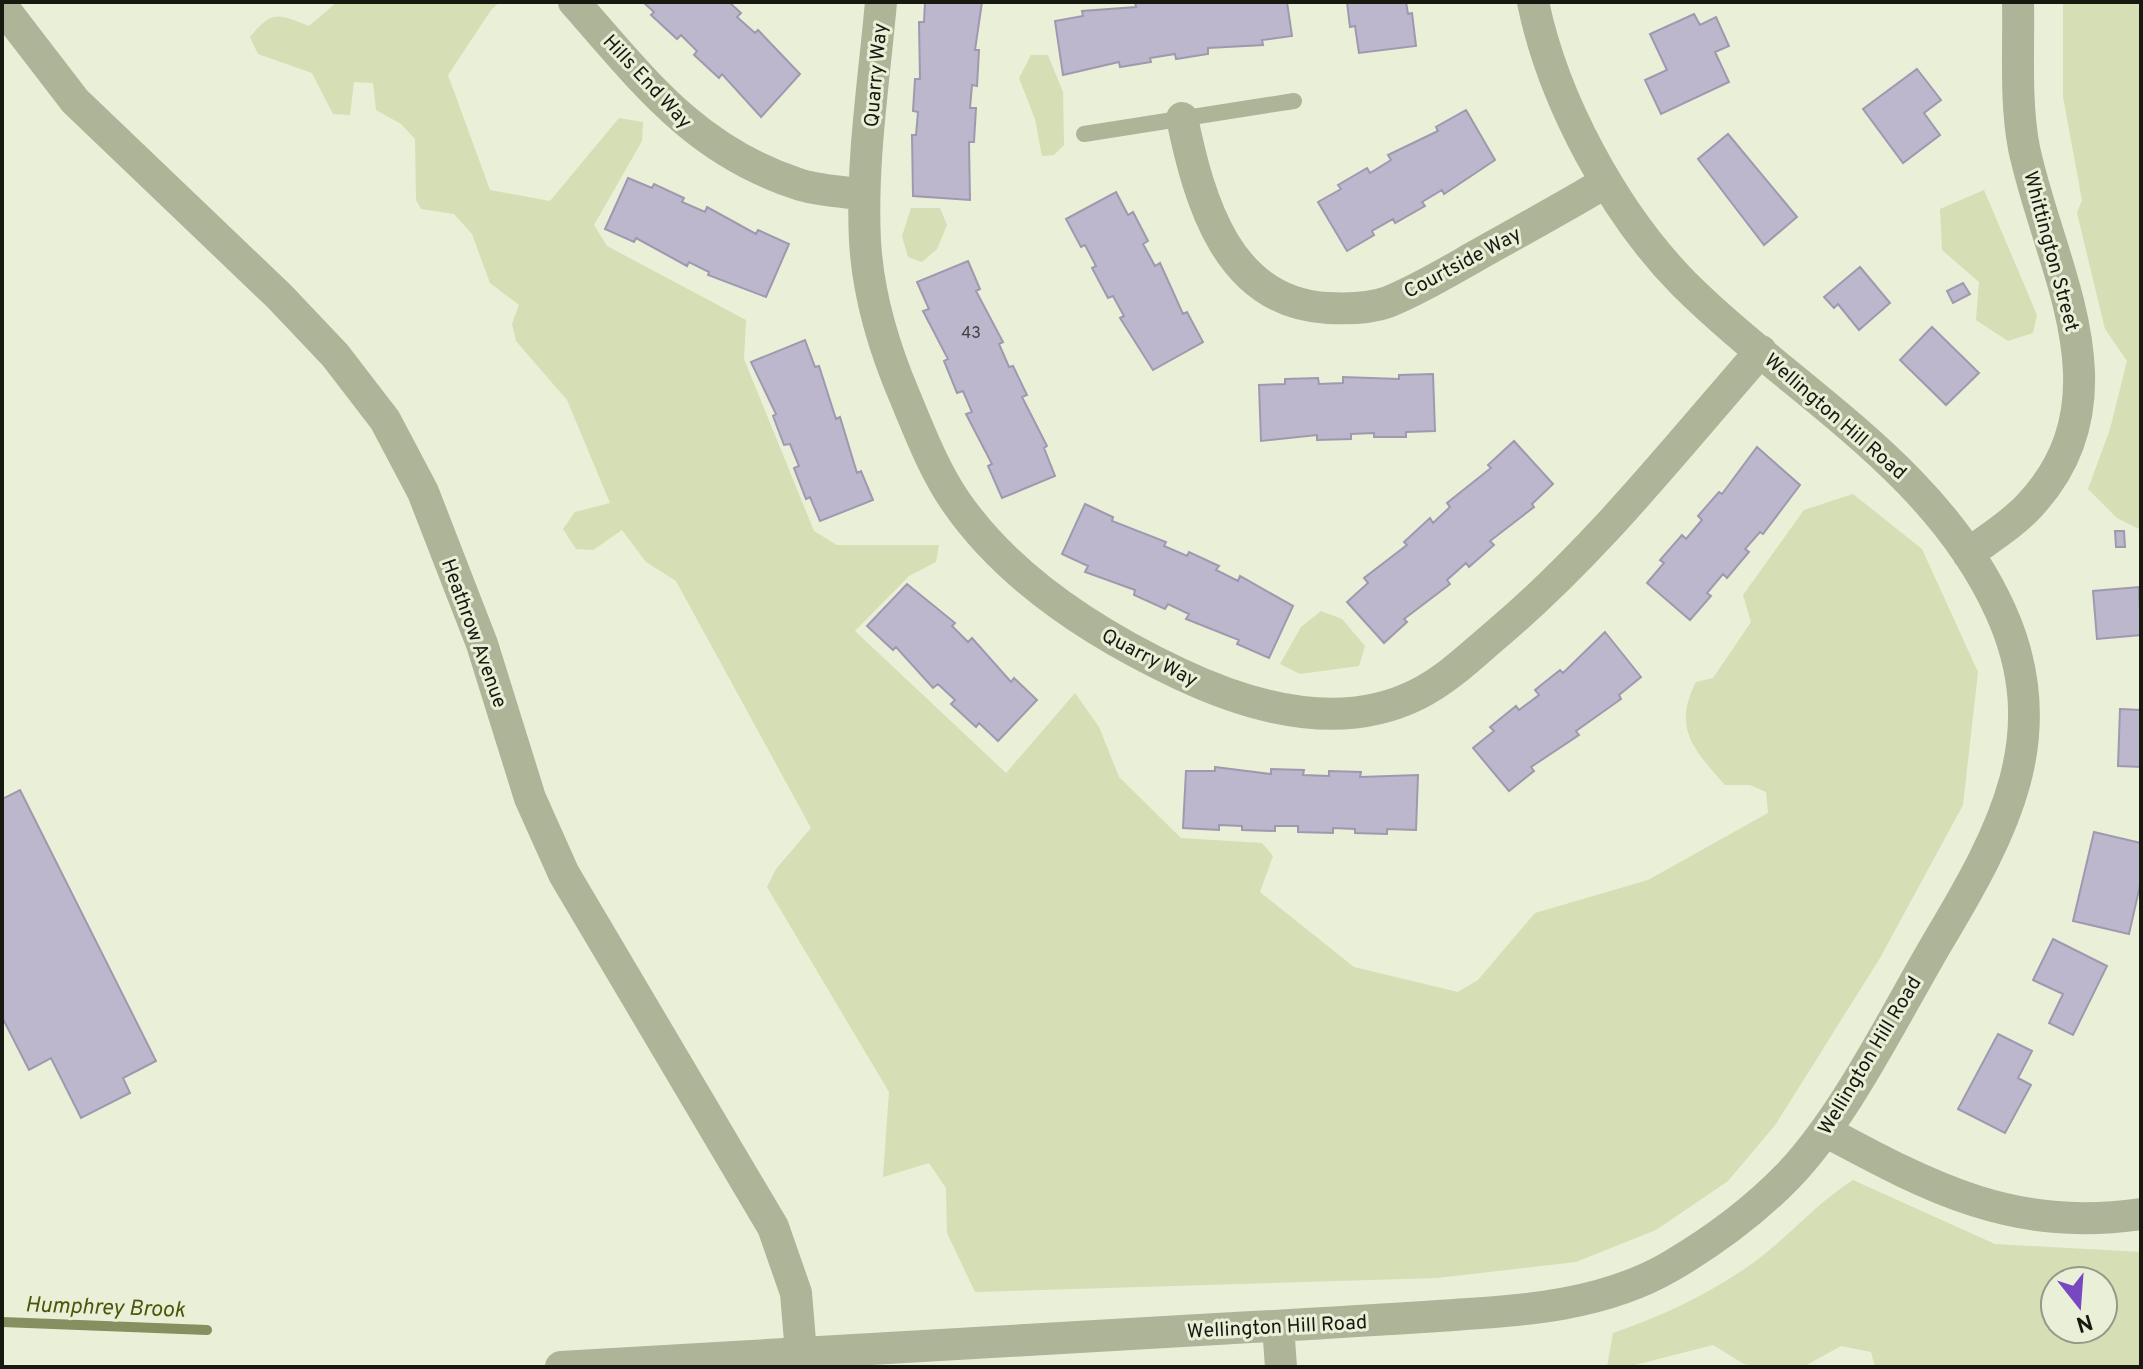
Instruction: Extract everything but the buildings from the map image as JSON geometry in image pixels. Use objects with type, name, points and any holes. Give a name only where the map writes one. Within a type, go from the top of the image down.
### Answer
[{"type":"street","name":"Hills End Way","points":[[574,2],[667,106],[723,151],[800,185],[864,195]]},
{"type":"street","name":"Quarry Way","points":[[881,2],[864,195],[870,277],[889,358],[928,451],[969,519],[1050,599],[1141,656],[1201,684],[1273,709],[1320,713],[1388,705],[1418,694],[1451,673],[1572,566],[1626,510],[1761,351]]},
{"type":"street","name":"Wellington Hill Road","points":[[561,1367],[1278,1326],[1563,1305],[1621,1290],[1668,1268],[1757,1205],[1790,1174],[1825,1131],[1994,844],[2021,763],[2024,698],[2016,655],[2001,611],[1968,554],[1935,508],[1894,464],[1685,284],[1648,243],[1606,182],[1557,80],[1533,2]]},
{"type":"street","name":"Whittington Street","points":[[1968,554],[2028,507],[2046,485],[2076,421],[2080,381],[2071,302],[2024,144],[2018,2]]},
{"type":"street","name":"Heathrow Avenue","points":[[2,6],[75,101],[279,296],[335,355],[385,420],[423,492],[482,644],[530,798],[564,874],[773,1227],[796,1293],[801,1353]]},
{"type":"street","name":"Courtside Way","points":[[1182,118],[1204,201],[1236,262],[1256,282],[1283,300],[1315,307],[1353,309],[1386,302],[1425,284],[1606,182]]},
{"type":"street","points":[[1825,1131],[1906,1174],[2005,1210],[2057,1220],[2097,1220],[2141,1214]]},
{"type":"street","points":[[1278,1326],[1281,1367]]},
{"type":"lane","points":[[1084,134],[1294,101]]},
{"type":"green space","points":[[337,2],[500,2],[491,10],[448,75],[490,190],[550,201],[619,118],[643,122],[642,141],[594,225],[607,246],[746,320],[744,359],[814,531],[837,545],[939,545],[936,562],[909,576],[855,631],[1006,773],[1075,693],[1099,727],[1119,777],[1181,838],[1262,843],[1273,856],[1260,892],[1354,967],[1458,992],[1478,980],[1535,913],[1648,880],[1768,813],[1766,792],[1750,785],[1725,785],[1704,761],[1686,726],[1689,698],[1696,682],[1713,678],[1751,622],[1743,595],[1804,510],[1853,494],[1922,549],[1978,672],[1963,805],[1880,958],[1776,1124],[1728,1181],[1656,1230],[1576,1262],[1437,1278],[975,1292],[947,1233],[946,1188],[929,1163],[883,1177],[889,1092],[767,887],[776,869],[811,828],[676,581],[646,562],[622,530],[593,550],[576,549],[563,529],[575,512],[610,503],[567,400],[516,341],[512,324],[519,305],[490,283],[472,234],[454,214],[421,209],[416,200],[415,139],[401,124],[376,110],[373,83],[354,82],[350,115],[333,114],[312,73],[258,54],[250,37],[271,18],[283,17],[309,26]]},
{"type":"green space","points":[[2063,2],[2141,2],[2141,530],[2117,518],[2088,489],[2110,429],[2127,361],[2105,329],[2077,213],[2082,200],[2063,97]]},
{"type":"green space","points":[[1031,55],[1048,55],[1063,92],[1064,145],[1054,155],[1042,156],[1035,119],[1019,78]]},
{"type":"green space","points":[[1984,190],[2037,315],[2033,333],[2008,341],[1976,320],[1979,282],[1942,250],[1940,209]]},
{"type":"green space","points":[[911,208],[940,208],[947,225],[937,249],[922,262],[908,257],[902,236]]},
{"type":"green space","points":[[1321,611],[1342,619],[1365,646],[1359,666],[1300,674],[1280,664],[1301,627]]},
{"type":"green space","points":[[1853,1180],[1995,1244],[2141,1252],[2141,1367],[1875,1367],[1871,1352],[1841,1346],[1803,1367],[1762,1367],[1744,1364],[1713,1345],[1627,1367],[1607,1367],[1613,1333],[1669,1311],[1723,1283],[1769,1250]]},
{"type":"waterway","name":"Humphrey Brook","points":[[2,1322],[207,1330]]}]
